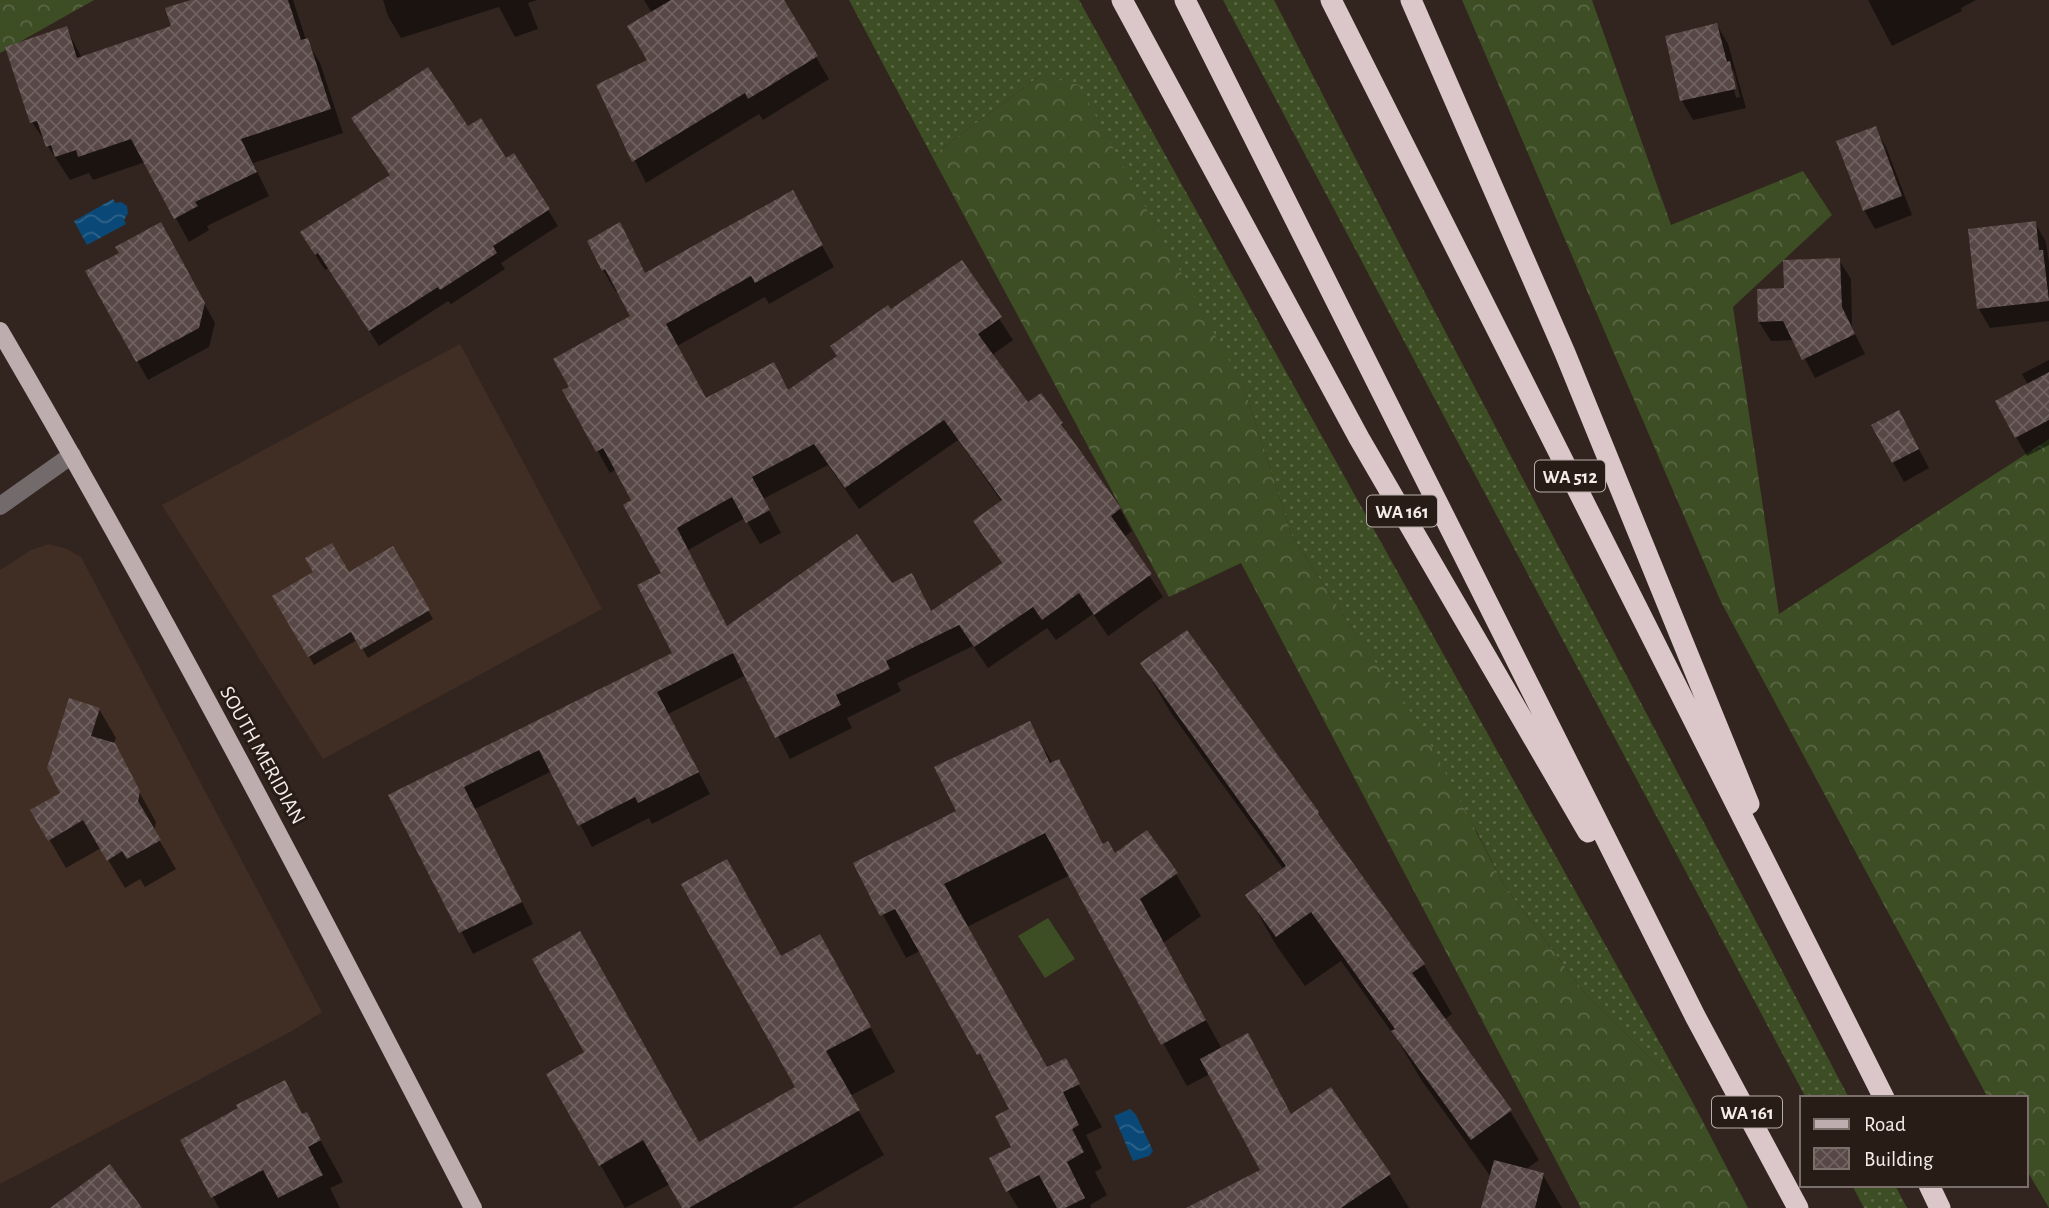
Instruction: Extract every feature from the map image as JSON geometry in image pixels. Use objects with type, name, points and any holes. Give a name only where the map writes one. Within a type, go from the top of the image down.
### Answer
[{"type":"highway","name":"WA 161","points":[[1122,0],[1359,438],[1695,1016],[1798,1208]]},
{"type":"highway","points":[[1185,0],[1695,1016]]},
{"type":"highway","name":"WA 512","points":[[1331,0],[1809,952]]},
{"type":"highway","points":[[1411,0],[1565,353],[1809,952],[1883,1096]]},
{"type":"highway","points":[[1930,1187],[1940,1208]]},
{"type":"main road","name":"SOUTH MERIDIAN","points":[[0,331],[72,455],[272,819],[473,1208]]},
{"type":"street","points":[[0,506],[72,455]]},
{"type":"shaded area","points":[[460,344],[602,609],[323,759],[162,505]]},
{"type":"shaded area","points":[[49,544],[67,549],[81,557],[322,1012],[292,1031],[0,1184],[0,570],[31,550]]},
{"type":"green space","points":[[0,0],[94,0],[0,53]]},
{"type":"green space","points":[[849,0],[1079,0],[1690,1097],[1586,995],[1504,885],[1477,832],[1292,536],[1244,388],[1041,75],[932,156]]},
{"type":"green space","points":[[1223,0],[1274,0],[1415,274],[1848,1096],[1805,1096]]},
{"type":"green space","points":[[1462,0],[1592,0],[1671,225],[1803,171],[1832,215],[1733,307],[1779,614],[2049,439],[2049,1208],[2028,1172],[2028,1096],[1987,1096],[1721,602]]},
{"type":"green space","points":[[1041,75],[1079,85],[1244,388],[1292,536],[1355,633],[1422,728],[1504,885],[1586,995],[1690,1097],[1748,1208],[1581,1208],[1241,563],[1169,597],[932,156]]},
{"type":"green space","points":[[1048,918],[1075,959],[1045,978],[1018,936]]},
{"type":"green space","points":[[1853,1187],[1896,1187],[1907,1208],[1864,1208]]},
{"type":"water","points":[[113,199],[115,203],[121,202],[127,206],[128,213],[124,220],[126,224],[87,245],[74,221]]},
{"type":"water","points":[[1130,1109],[1136,1115],[1153,1151],[1149,1156],[1133,1161],[1114,1116]]},
{"type":"building","points":[[191,0],[288,0],[301,40],[308,38],[331,109],[241,139],[257,172],[195,202],[198,206],[174,219],[131,139],[78,157],[76,150],[55,157],[51,145],[46,147],[37,121],[30,123],[5,47],[67,26],[77,58],[171,26],[165,8]]},
{"type":"building","points":[[671,0],[784,0],[818,56],[748,99],[745,93],[632,162],[596,85],[647,60],[627,26]]},
{"type":"building","points":[[1717,23],[1736,89],[1680,101],[1665,36]]},
{"type":"building","points":[[428,67],[468,126],[481,118],[506,158],[514,153],[550,209],[493,246],[497,253],[369,331],[318,253],[315,255],[300,232],[390,175],[351,118]]},
{"type":"building","points":[[1876,126],[1902,196],[1863,211],[1836,141]]},
{"type":"building","points":[[793,190],[823,245],[755,283],[751,276],[666,324],[706,398],[774,362],[788,390],[837,356],[830,346],[888,305],[891,309],[962,260],[1002,317],[978,334],[1028,402],[1041,393],[1063,423],[1061,424],[1121,508],[1111,516],[1152,574],[1094,615],[1079,593],[1042,620],[1033,607],[974,647],[959,625],[886,661],[890,669],[836,695],[841,705],[775,738],[733,653],[657,692],[699,772],[638,803],[635,797],[578,826],[539,750],[464,787],[522,902],[459,933],[388,795],[672,653],[637,585],[661,573],[623,505],[631,500],[603,448],[596,452],[562,390],[569,387],[553,359],[630,316],[587,241],[620,222],[645,273]],"holes":[[[944,420],[1002,500],[973,521],[1002,563],[931,611],[912,573],[892,583],[857,534],[727,626],[677,528],[732,497],[746,523],[770,510],[752,477],[814,444],[845,488]]]},
{"type":"building","points":[[2036,221],[2039,250],[2043,250],[2049,301],[1977,309],[1968,229]]},
{"type":"building","points":[[161,222],[205,303],[199,328],[136,362],[85,271],[119,253],[115,247]]},
{"type":"building","points":[[1840,258],[1842,307],[1855,334],[1802,360],[1783,321],[1758,322],[1757,289],[1784,288],[1783,260]]},
{"type":"building","points":[[2049,372],[2049,420],[2015,438],[1995,401]]},
{"type":"building","points":[[1899,410],[1919,449],[1892,463],[1871,425]]},
{"type":"building","points":[[332,543],[349,572],[393,546],[430,610],[361,650],[351,632],[308,657],[272,596],[313,572],[305,558]]},
{"type":"building","points":[[1187,630],[1425,964],[1412,973],[1512,1110],[1471,1140],[1391,1031],[1395,1029],[1311,912],[1276,937],[1245,895],[1286,866],[1140,663]]},
{"type":"building","points":[[69,698],[100,708],[91,736],[115,743],[140,791],[138,801],[161,840],[127,859],[122,851],[107,861],[83,820],[48,841],[30,810],[60,793],[47,768]]},
{"type":"building","points":[[1030,721],[1050,763],[1059,759],[1103,844],[1108,841],[1115,853],[1147,830],[1178,873],[1140,899],[1206,1020],[1161,1045],[1045,833],[944,884],[1047,1067],[1066,1058],[1080,1084],[1063,1092],[1079,1125],[1072,1129],[1084,1152],[1067,1162],[1085,1198],[1065,1208],[1057,1208],[1039,1175],[1006,1192],[989,1158],[1011,1147],[995,1116],[1009,1109],[895,909],[880,916],[853,863],[956,811],[934,767]]},
{"type":"building","points":[[727,859],[781,956],[820,934],[871,1027],[826,1051],[860,1110],[689,1208],[682,1208],[643,1140],[599,1166],[546,1074],[584,1052],[532,959],[580,931],[699,1142],[795,1087],[681,884]]},
{"type":"building","points":[[1248,1033],[1291,1114],[1331,1087],[1391,1174],[1341,1208],[1186,1208],[1260,1170],[1200,1059]]},
{"type":"building","points":[[285,1080],[302,1114],[307,1112],[321,1140],[308,1147],[323,1175],[278,1198],[263,1170],[211,1198],[180,1140],[238,1108],[236,1105]]},
{"type":"building","points":[[1494,1160],[1544,1173],[1535,1208],[1481,1208]]},
{"type":"building","points":[[110,1164],[142,1208],[50,1208]]}]
